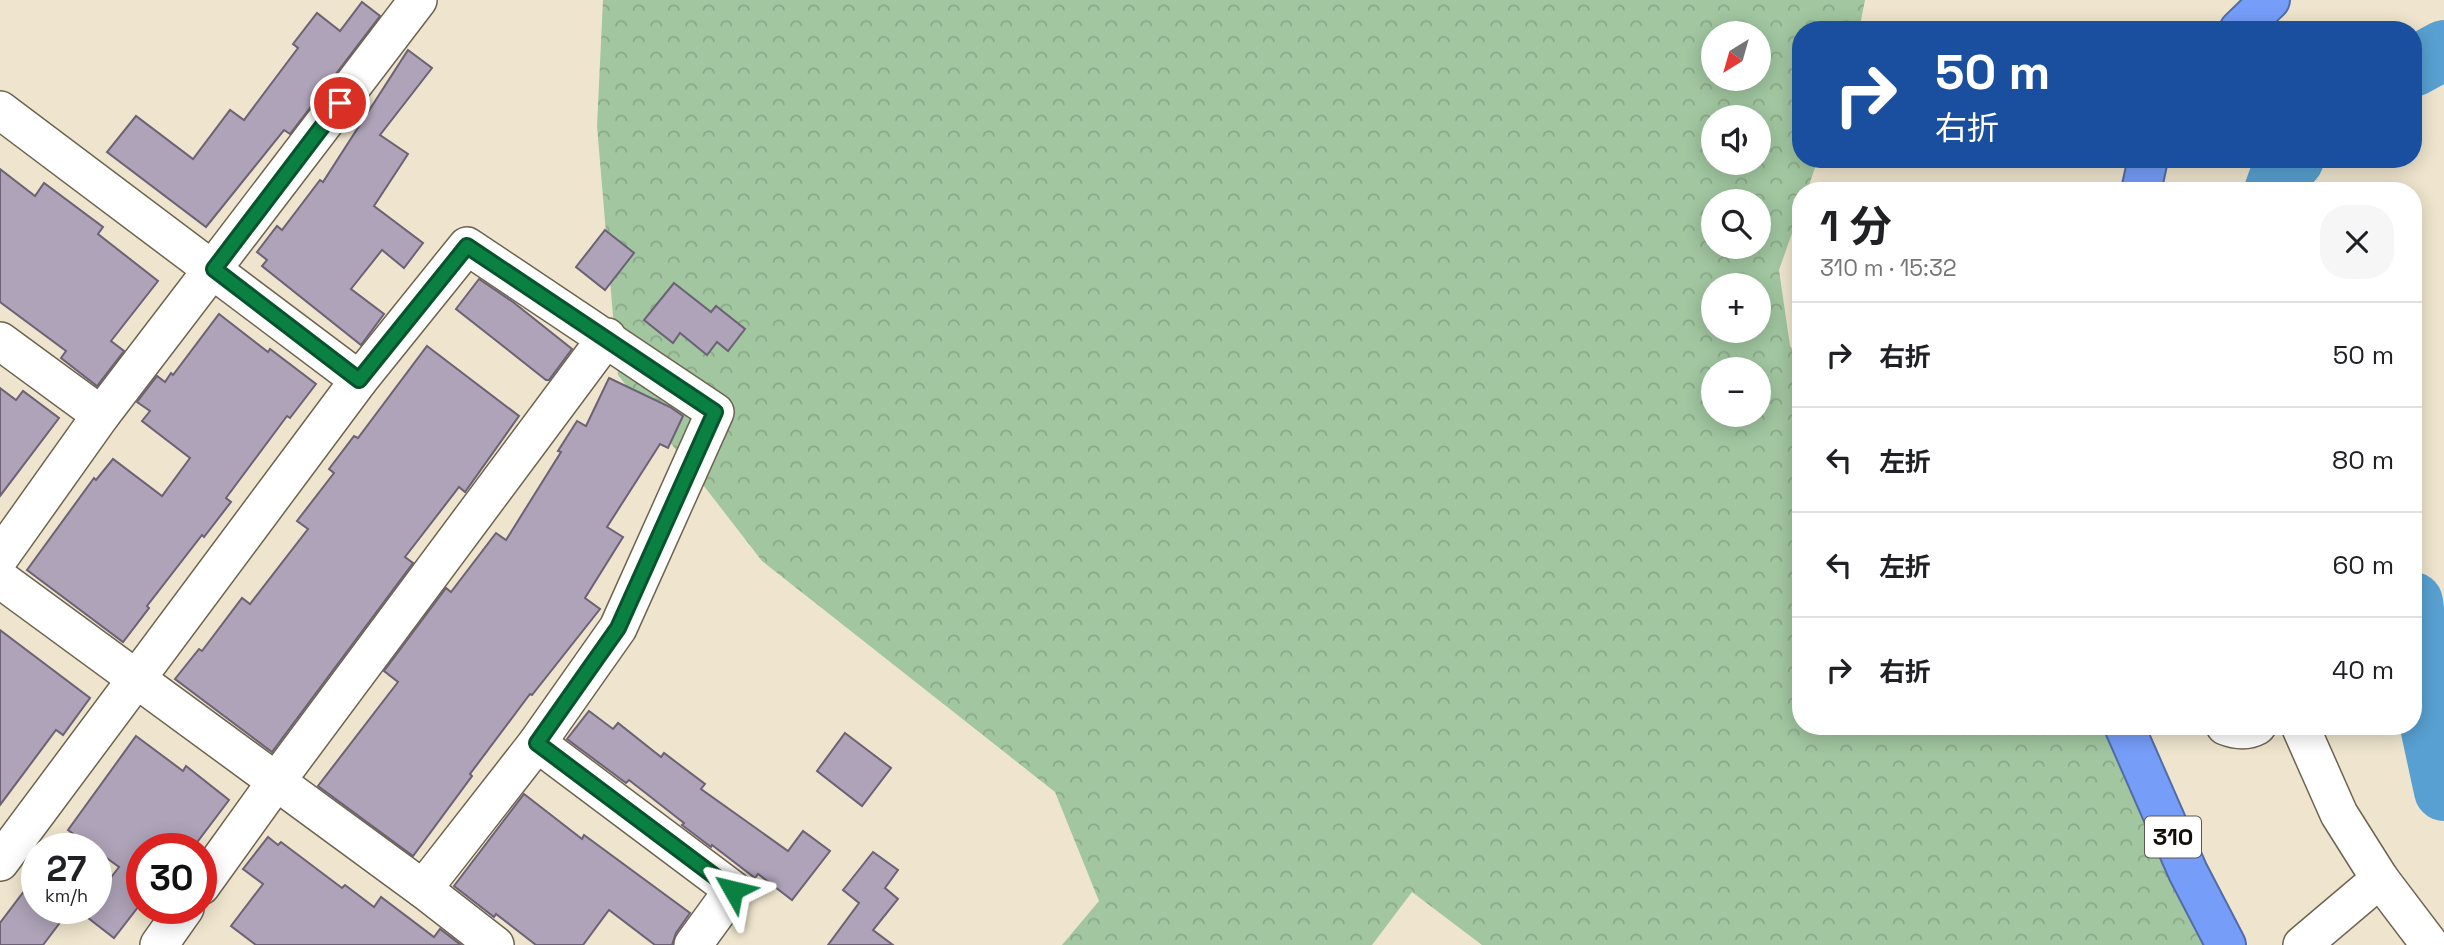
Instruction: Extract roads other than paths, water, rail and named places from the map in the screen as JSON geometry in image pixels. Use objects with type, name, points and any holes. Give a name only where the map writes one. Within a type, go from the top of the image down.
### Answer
[{"type":"highway","points":[[2248,21],[2270,0]]},
{"type":"highway","name":"310","points":[[2135,735],[2188,872],[2226,945]]},
{"type":"street","points":[[0,557],[102,415],[418,0]]},
{"type":"street","points":[[0,110],[359,380]]},
{"type":"street","points":[[0,862],[359,380],[467,246],[607,337],[715,412],[618,628],[537,743],[423,889]]},
{"type":"street","points":[[217,864],[607,337]]},
{"type":"street","points":[[0,341],[102,415]]},
{"type":"street","points":[[0,579],[423,889],[495,945]]},
{"type":"street","points":[[2304,735],[2339,814],[2380,879],[2430,945]]},
{"type":"street","points":[[537,743],[733,890],[693,945]]},
{"type":"street","points":[[2302,945],[2380,879]]},
{"type":"waterway","points":[[2422,62],[2444,50]]},
{"type":"waterway","points":[[2277,182],[2286,168]]},
{"type":"waterway","points":[[2422,671],[2428,717],[2444,791]]}]
